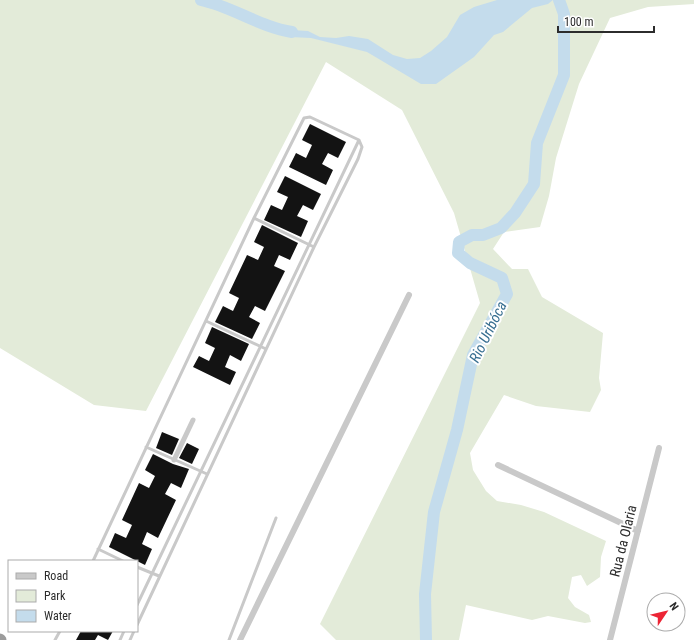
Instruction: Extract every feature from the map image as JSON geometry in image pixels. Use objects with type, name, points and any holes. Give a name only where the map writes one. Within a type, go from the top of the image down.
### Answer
[{"type":"street","points":[[240,640],[410,295]]},
{"type":"street","points":[[174,460],[193,420]]},
{"type":"street","name":"Rua da Olaria","points":[[610,640],[659,448]]},
{"type":"street","points":[[498,465],[638,531]]},
{"type":"lane","points":[[93,560],[254,218],[304,118],[310,117],[359,140],[362,144],[361,151],[314,247],[138,623]]},
{"type":"lane","points":[[138,603],[308,244],[359,140]]},
{"type":"lane","points":[[254,218],[314,247]]},
{"type":"lane","points":[[206,321],[266,349]]},
{"type":"lane","points":[[146,447],[207,474]]},
{"type":"lane","points":[[229,640],[276,518]]},
{"type":"lane","points":[[98,550],[121,560]]},
{"type":"lane","points":[[138,567],[159,576]]},
{"type":"green space","points":[[0,0],[694,0],[694,4],[648,7],[610,18],[579,84],[556,158],[549,196],[540,227],[504,232],[493,249],[512,269],[528,269],[542,297],[603,333],[599,378],[601,390],[590,412],[536,406],[504,395],[470,453],[473,470],[486,491],[497,501],[521,505],[544,512],[606,541],[601,557],[600,577],[587,586],[581,575],[572,577],[568,598],[575,607],[589,615],[591,622],[585,623],[548,616],[532,620],[466,605],[459,640],[336,640],[320,624],[480,303],[454,213],[402,110],[326,62],[146,411],[94,405],[0,348]]},
{"type":"water","points":[[497,0],[553,0],[548,4],[532,8],[503,32],[494,35],[474,57],[436,84],[421,84],[367,52],[311,38],[290,37],[276,29],[308,31],[320,37],[336,38],[349,36],[368,39],[393,55],[407,59],[420,58],[431,51],[447,37],[460,15],[474,7]]},
{"type":"building","points":[[310,124],[346,142],[338,158],[328,153],[322,164],[333,170],[326,185],[289,167],[296,153],[306,158],[312,145],[302,140]]},
{"type":"building","points":[[285,176],[321,194],[313,210],[303,205],[297,216],[308,221],[301,237],[264,220],[271,205],[282,210],[288,197],[277,192]]},
{"type":"building","points":[[262,225],[298,243],[290,260],[279,255],[274,266],[285,271],[265,311],[255,306],[249,317],[260,323],[252,339],[215,322],[223,306],[233,311],[239,298],[229,293],[247,255],[258,260],[264,247],[254,242]]},
{"type":"building","points":[[212,327],[249,344],[241,361],[230,355],[225,367],[236,372],[230,385],[193,367],[199,356],[209,361],[215,348],[205,343]]},
{"type":"building","points":[[162,432],[179,439],[172,455],[156,448]]},
{"type":"building","points":[[187,443],[199,449],[192,464],[179,458]]},
{"type":"building","points":[[153,454],[173,464],[189,469],[181,488],[171,483],[165,494],[176,500],[158,538],[147,532],[142,544],[152,549],[145,565],[138,562],[138,560],[135,560],[109,547],[115,533],[126,538],[132,525],[122,520],[139,483],[149,488],[155,476],[145,470]]},
{"type":"building","points":[[80,632],[112,632],[108,640],[98,635],[95,640],[76,640]]},
{"type":"waterway","points":[[201,0],[224,7],[269,26],[292,32]]},
{"type":"waterway","name":"Rio Uribóca","points":[[426,640],[425,594],[434,512],[457,430],[473,355],[507,294],[502,278],[470,263],[458,253],[459,242],[472,235],[483,235],[501,228],[515,213],[534,184],[537,143],[564,75],[564,14],[559,0]]}]
